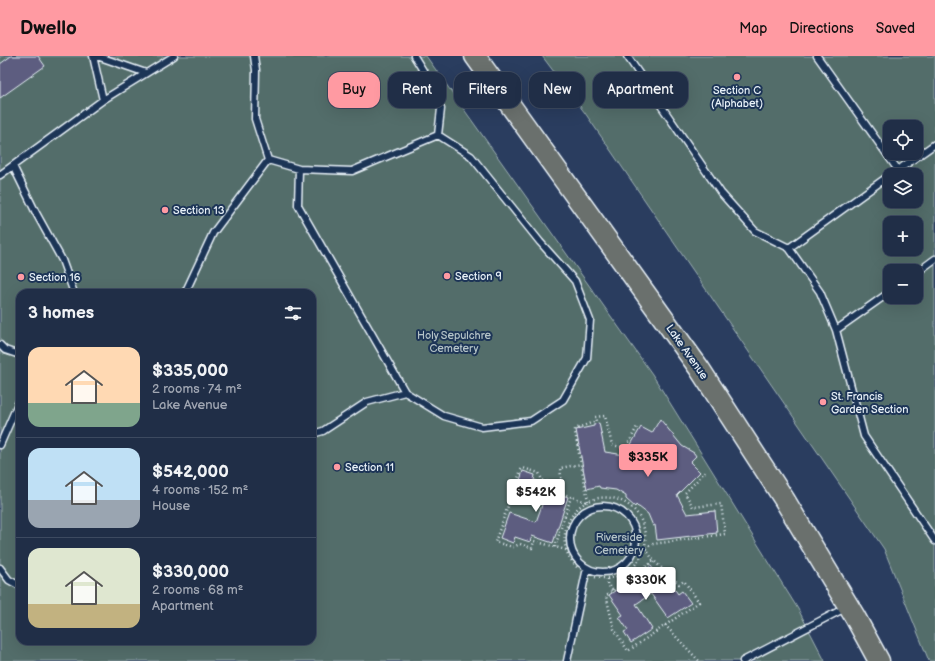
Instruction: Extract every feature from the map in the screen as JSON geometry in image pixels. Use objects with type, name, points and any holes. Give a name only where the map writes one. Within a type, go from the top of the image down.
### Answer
[{"type":"main road","name":"Lake Avenue","points":[[475,56],[699,368],[784,499],[879,661]]},
{"type":"lane","points":[[93,56],[104,100]]},
{"type":"lane","points":[[98,56],[146,73]]},
{"type":"lane","points":[[0,175],[104,100],[174,56]]},
{"type":"lane","points":[[254,56],[256,70],[255,119],[268,160]]},
{"type":"lane","points":[[414,56],[430,82],[441,108],[438,135]]},
{"type":"lane","points":[[627,56],[721,193],[755,231],[789,248],[820,292],[836,330],[864,436],[935,541]]},
{"type":"lane","points":[[817,56],[897,168]]},
{"type":"lane","points":[[268,160],[299,169],[352,171],[438,135]]},
{"type":"lane","points":[[299,169],[298,205],[406,392],[444,416],[482,427],[531,420],[563,400],[587,358],[590,320],[575,281],[540,242],[471,156],[438,135]]},
{"type":"lane","points":[[901,168],[935,144]]},
{"type":"lane","points":[[187,289],[213,233],[268,160]]},
{"type":"lane","points":[[13,166],[36,213],[62,260],[73,289]]},
{"type":"lane","points":[[789,248],[883,180]]},
{"type":"lane","points":[[923,269],[934,262]]},
{"type":"lane","points":[[836,330],[883,297]]},
{"type":"lane","points":[[0,345],[5,350],[16,354]]},
{"type":"lane","points":[[316,433],[323,431],[367,402],[406,392]]},
{"type":"lane","points":[[0,445],[16,408]]},
{"type":"lane","points":[[604,506],[615,508],[624,514],[631,522],[635,533],[635,544],[631,555],[623,565],[615,570],[606,572],[587,571],[578,562],[572,552],[570,530],[575,520],[583,512],[593,507],[604,506]]},
{"type":"lane","points":[[0,568],[9,580],[16,584]]},
{"type":"lane","points":[[567,661],[587,571]]},
{"type":"lane","points":[[743,661],[848,606]]},
{"type":"path","points":[[587,502],[575,430],[596,421],[595,417],[606,416],[612,445],[626,448],[638,425]]},
{"type":"path","points":[[564,494],[560,468],[581,464]]},
{"type":"path","points":[[566,550],[534,541],[532,548],[520,544],[513,548],[495,542],[521,470],[523,468],[539,473],[542,480],[551,483],[550,489],[587,502]]},
{"type":"path","points":[[645,548],[653,544],[725,534],[721,504],[693,507],[685,493],[705,472]]},
{"type":"path","points":[[555,547],[571,497]]},
{"type":"path","points":[[606,497],[623,502],[637,513],[644,525],[646,538],[645,548],[638,561],[628,572],[621,576],[607,579],[593,577],[587,571],[572,563],[566,550],[564,537],[569,520],[574,512],[587,502],[606,497]]},
{"type":"path","points":[[635,544],[645,548],[654,561],[679,584],[684,581],[699,602],[628,650],[614,629],[606,596],[654,561]]},
{"type":"path","points":[[623,565],[632,578]]},
{"type":"path","points":[[607,579],[607,584],[613,591]]},
{"type":"path","points":[[665,625],[699,661]]},
{"type":"green space","name":"Holy Sepulchre Cemetery","points":[[0,56],[426,56],[437,72],[388,72],[388,108],[446,108],[446,84],[454,95],[454,108],[463,108],[652,374],[798,609],[825,661],[0,661]]},
{"type":"green space","points":[[542,56],[935,56],[935,661],[929,661],[884,549],[581,108],[585,108],[585,72],[554,72]]},
{"type":"building","points":[[11,56],[38,56],[45,66],[0,98],[0,64]]},
{"type":"building","points":[[660,419],[682,446],[694,453],[696,456],[690,462],[700,472],[677,495],[687,514],[715,511],[717,533],[657,540],[655,525],[653,526],[648,514],[636,505],[635,507],[626,499],[626,496],[616,490],[600,488],[599,486],[587,489],[576,430],[594,426],[594,424],[599,423],[605,452],[625,455],[641,427],[652,433]]},
{"type":"building","points":[[523,471],[535,475],[534,480],[548,485],[546,490],[568,497],[553,543],[532,536],[530,542],[515,537],[513,543],[500,538],[509,513],[536,522],[542,505],[515,496]]},
{"type":"building","points":[[651,566],[664,585],[669,581],[678,594],[682,591],[691,603],[668,618],[651,594],[636,604],[652,629],[631,643],[624,632],[628,630],[619,617],[623,615],[609,595]]},
{"type":"place","name":"Section C (Alphabet)","points":[[737,77]]},
{"type":"place","name":"Section 13","points":[[165,210]]},
{"type":"place","name":"Section 9","points":[[447,276]]},
{"type":"place","name":"Section 16","points":[[21,277]]},
{"type":"place","name":"St. Francis Garden Section","points":[[823,402]]},
{"type":"place","name":"Section 11","points":[[337,467]]},
{"type":"park label","name":"Riverside Cemetery","points":[[619,543]]}]
